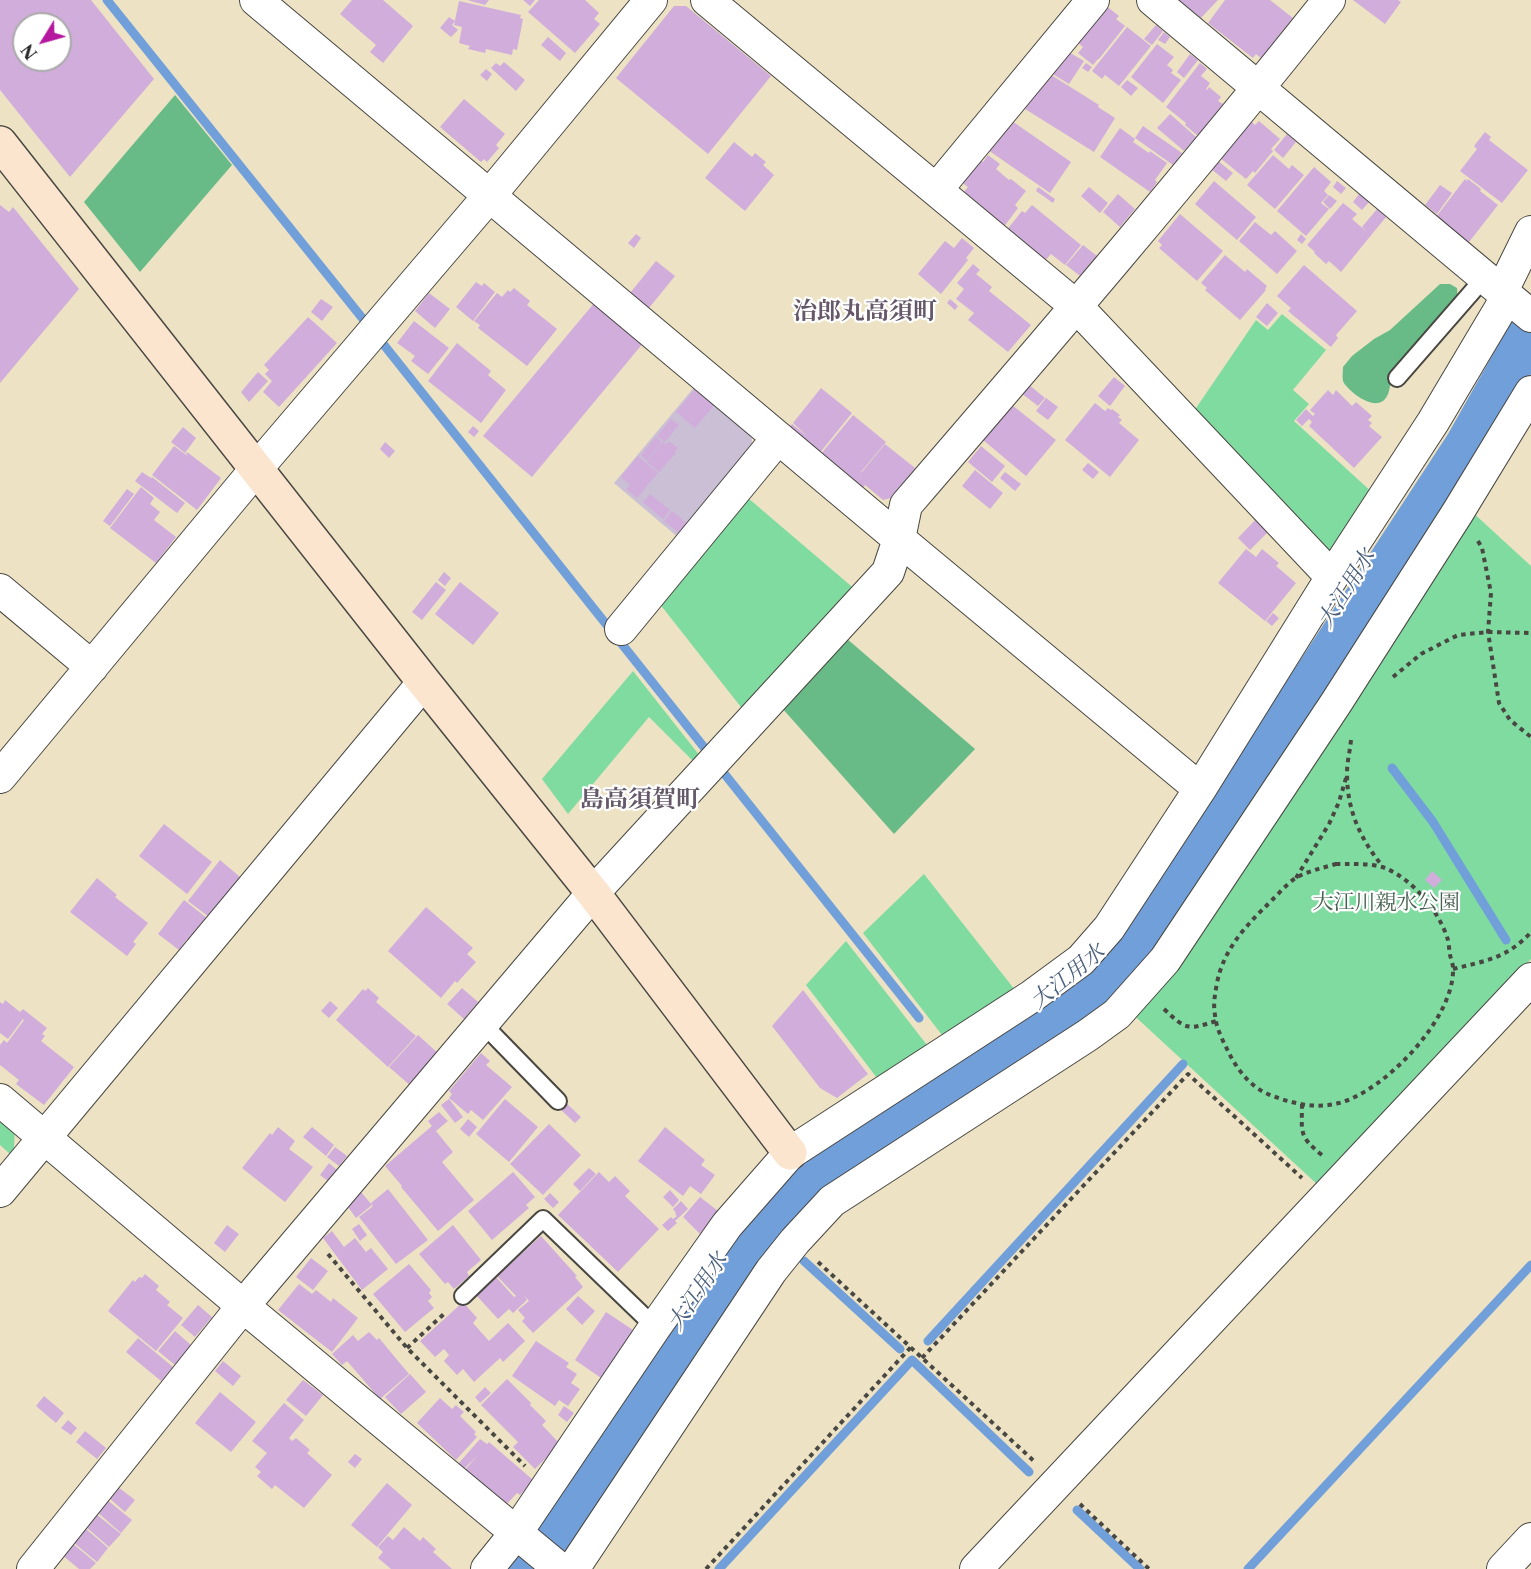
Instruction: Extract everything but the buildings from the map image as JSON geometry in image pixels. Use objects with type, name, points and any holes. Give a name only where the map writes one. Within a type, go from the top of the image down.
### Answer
[{"type":"street","points":[[256,0],[1200,789]]},
{"type":"street","points":[[0,777],[256,468],[490,195],[651,0]]},
{"type":"street","points":[[707,0],[1077,307],[1332,577]]},
{"type":"street","points":[[936,190],[1093,0]]},
{"type":"street","points":[[1153,0],[1508,297]]},
{"type":"street","points":[[33,1569],[243,1306],[593,892],[888,572],[899,539],[906,505],[1077,307],[1329,0]]},
{"type":"street","points":[[0,143],[424,682],[593,892],[790,1153]]},
{"type":"street","points":[[486,1569],[521,1537],[547,1488],[655,1327],[728,1225],[790,1153],[1032,996],[1081,960],[1109,928],[1433,422],[1508,297],[1531,232]]},
{"type":"street","points":[[573,1569],[771,1271],[832,1201],[1088,1035],[1117,1014],[1165,960],[1336,703],[1458,512],[1531,392]]},
{"type":"street","points":[[621,629],[778,438]]},
{"type":"street","points":[[0,590],[92,667]]},
{"type":"street","points":[[0,1191],[424,682]]},
{"type":"street","points":[[976,1569],[1531,979]]},
{"type":"street","points":[[0,1100],[243,1306],[560,1569]]},
{"type":"street","points":[[1503,1569],[1531,1539]]},
{"type":"lane","points":[[1397,378],[1508,297]]},
{"type":"lane","points":[[482,1023],[558,1101]]},
{"type":"lane","points":[[463,1296],[543,1219],[655,1327]]},
{"type":"path","points":[[1458,512],[1469,523],[1482,549],[1491,593],[1488,632],[1499,703],[1510,720],[1531,737]]},
{"type":"path","points":[[1385,684],[1421,654],[1458,635],[1488,632],[1531,633]]},
{"type":"path","points":[[1295,878],[1336,864],[1361,864],[1384,868],[1416,888],[1432,907],[1447,936],[1453,969],[1449,990],[1438,1018],[1426,1035],[1375,1086],[1357,1097],[1337,1103],[1314,1106],[1302,1104],[1270,1095],[1248,1081],[1234,1064],[1221,1037],[1216,1021],[1214,997],[1220,969],[1228,950],[1245,928],[1295,878],[1329,824],[1339,802],[1347,774],[1351,738]]},
{"type":"path","points":[[1347,774],[1350,806],[1360,834],[1384,868]]},
{"type":"path","points":[[1453,969],[1498,957],[1524,940],[1531,932]]},
{"type":"path","points":[[1141,987],[1184,1026],[1197,1027],[1216,1021]]},
{"type":"path","points":[[922,1358],[1188,1074],[1324,1198]]},
{"type":"path","points":[[1302,1104],[1302,1132],[1306,1141],[1346,1175]]},
{"type":"path","points":[[307,1230],[407,1348],[547,1488]]},
{"type":"path","points":[[795,1241],[1149,1569]]},
{"type":"path","points":[[407,1348],[463,1296]]},
{"type":"path","points":[[706,1569],[911,1347]]},
{"type":"shaded area","points":[[696,385],[751,431],[753,451],[680,539],[614,483]]},
{"type":"green space","points":[[175,95],[232,165],[140,272],[84,202]]},
{"type":"green space","points":[[1440,284],[1450,284],[1457,288],[1458,302],[1390,375],[1389,391],[1383,401],[1372,403],[1356,395],[1343,381],[1343,367],[1352,356],[1390,330]]},
{"type":"green space","points":[[1282,314],[1326,350],[1293,390],[1309,404],[1294,421],[1374,494],[1333,557],[1192,414],[1256,320],[1268,330]]},
{"type":"green space","points":[[748,498],[857,591],[744,711],[659,603]]},
{"type":"green space","name":"大江川親水公園","points":[[1469,509],[1531,566],[1531,959],[1319,1186],[1128,1010]]},
{"type":"green space","points":[[846,638],[975,749],[894,834],[782,708]]},
{"type":"green space","points":[[633,671],[700,756],[695,763],[649,717],[568,814],[542,779]]},
{"type":"green space","points":[[924,874],[1015,990],[942,1035],[863,933]]},
{"type":"green space","points":[[846,941],[927,1045],[877,1078],[806,985]]},
{"type":"green space","points":[[0,1114],[15,1126],[14,1148],[10,1154],[0,1145]]},
{"type":"water","name":"大江用水","points":[[1531,309],[1531,374],[1490,447],[1127,990],[829,1194],[558,1569],[504,1569],[736,1232],[786,1177],[1131,919],[1448,434],[1510,324]]},
{"type":"waterway","points":[[107,0],[363,319]]},
{"type":"waterway","points":[[384,345],[707,751]]},
{"type":"waterway","points":[[1392,768],[1433,822],[1506,940]]},
{"type":"waterway","points":[[723,772],[919,1018]]},
{"type":"waterway","points":[[928,1341],[1183,1064]]},
{"type":"waterway","points":[[804,1261],[900,1349]]},
{"type":"waterway","points":[[1248,1569],[1531,1265]]},
{"type":"waterway","points":[[719,1569],[912,1360],[1029,1472]]},
{"type":"waterway","points":[[1077,1510],[1140,1569]]},
{"type":"district","name":"治郎丸高須町","points":[[865,312]]},
{"type":"district","name":"島高須賀町","points":[[640,800]]}]
